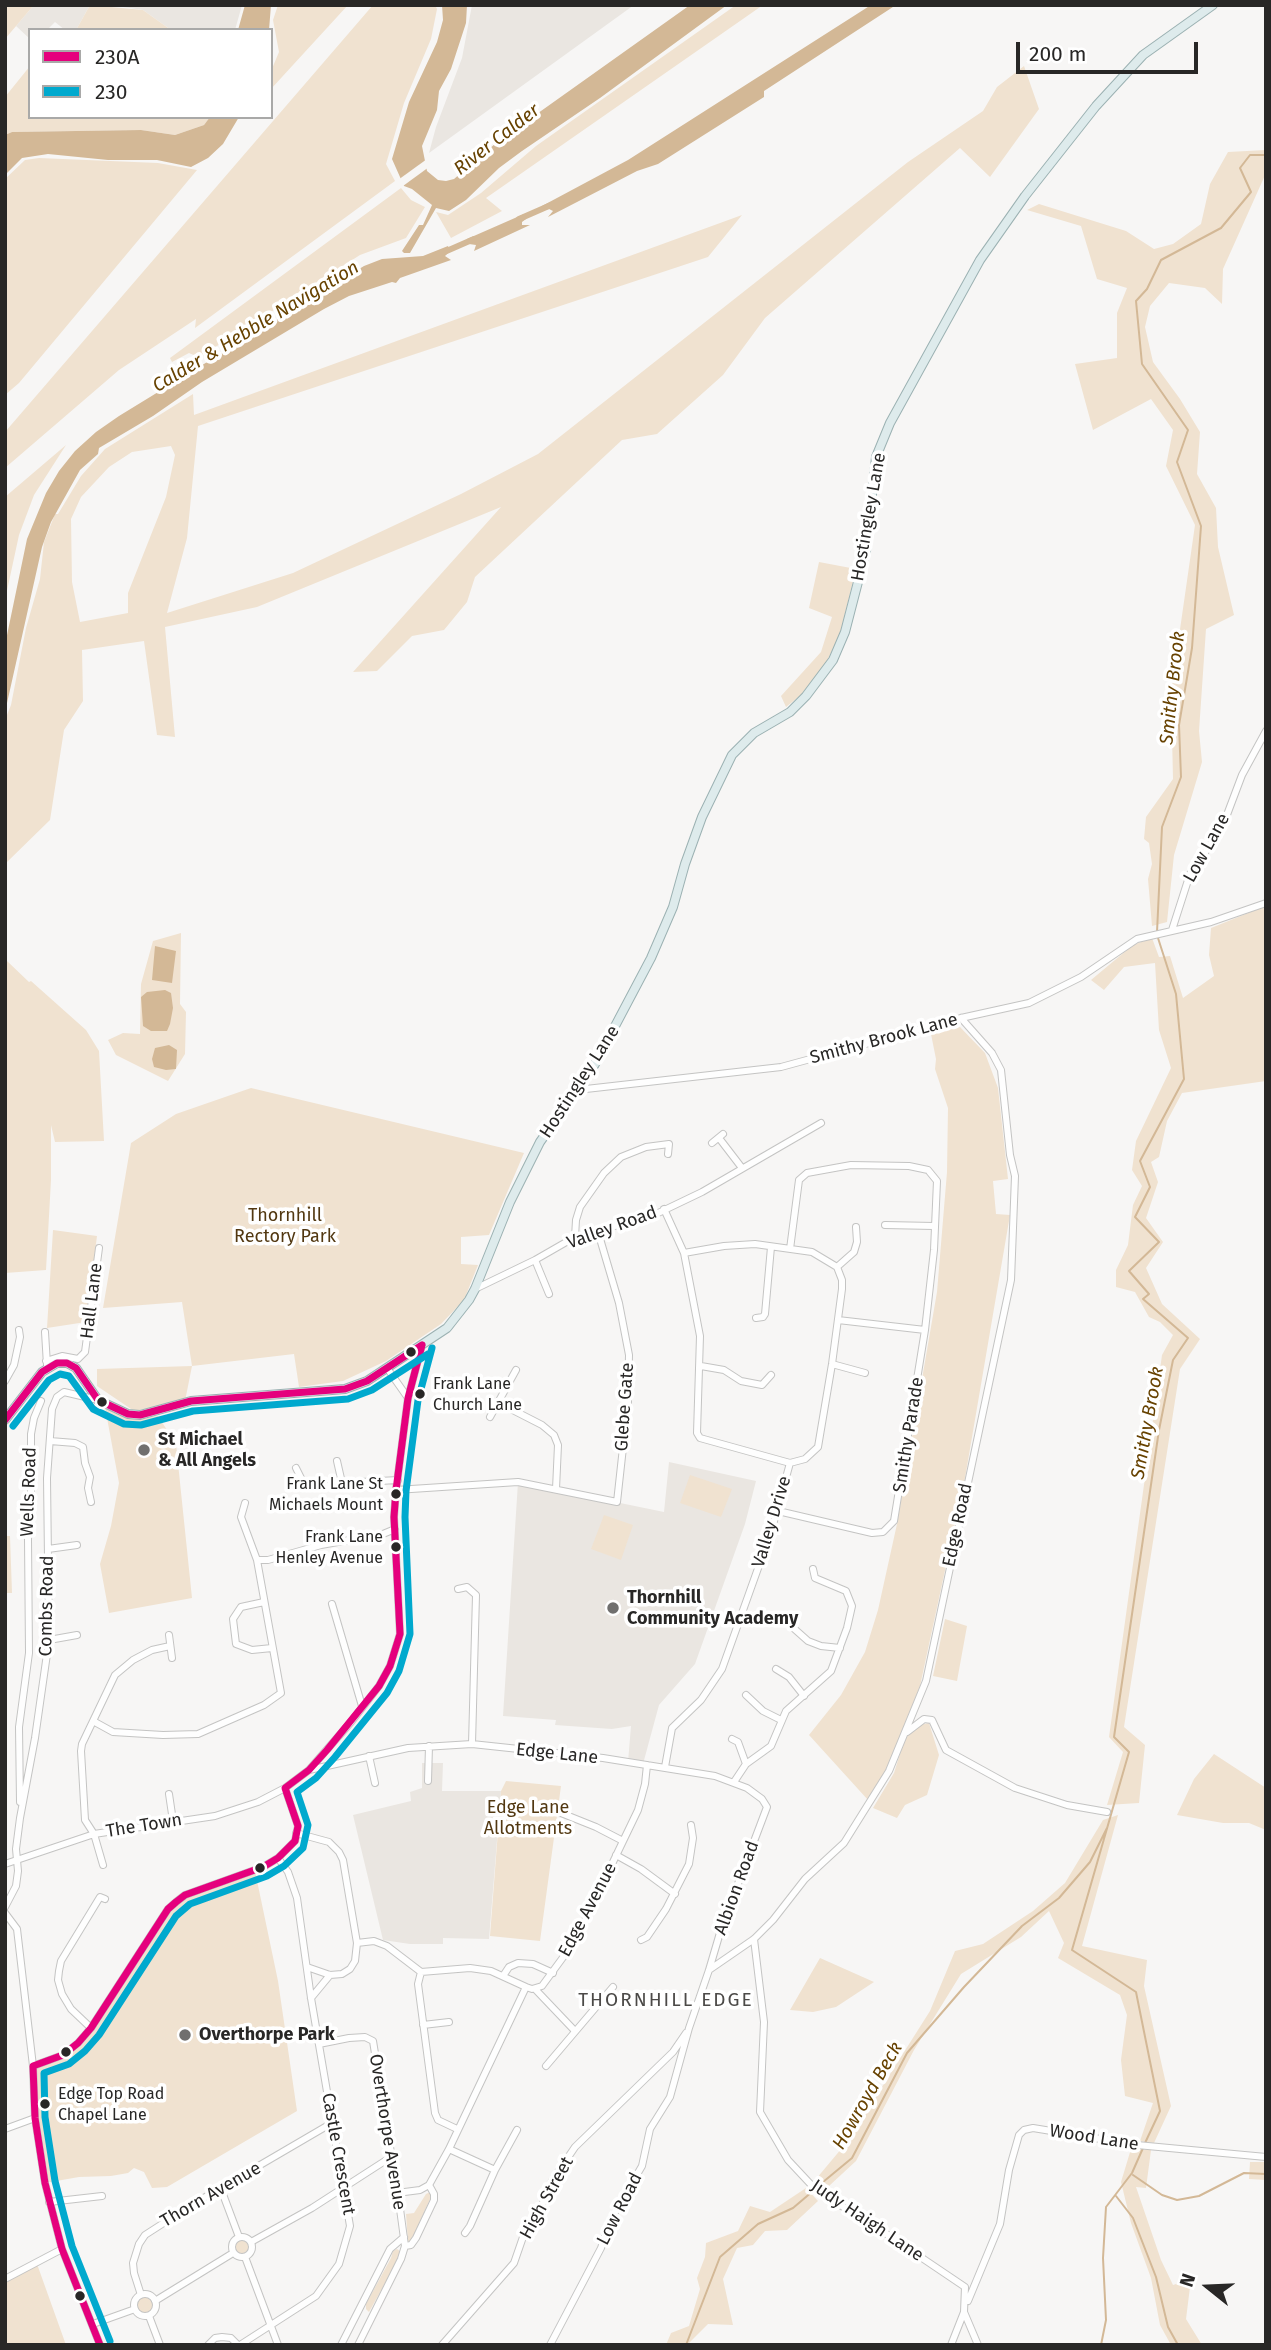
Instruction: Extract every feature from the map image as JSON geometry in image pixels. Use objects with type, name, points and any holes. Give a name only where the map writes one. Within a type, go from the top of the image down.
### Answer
[{"type":"main road","name":"Hostingley Lane","points":[[98,1400],[128,1414],[140,1415],[191,1401],[345,1388],[367,1381],[447,1328],[475,1289],[510,1202],[534,1154],[612,1036],[651,958],[673,907],[684,864],[702,817],[733,754],[754,733],[790,712],[806,696],[833,660],[845,632],[866,551],[876,457],[890,423],[980,260],[1025,196],[1096,106],[1143,55],[1213,5]]},
{"type":"main road","points":[[5,1420],[47,1364],[62,1363],[76,1367],[98,1400]]},
{"type":"street","name":"Low Lane","points":[[1172,930],[1190,874],[1222,828],[1242,775],[1266,731]]},
{"type":"street","name":"Smithy Brook Lane","points":[[577,1090],[781,1067],[961,1018],[1029,1003],[1081,977],[1133,942],[1211,922],[1266,903]]},
{"type":"street","name":"Edge Road","points":[[709,1970],[754,1939],[773,1920],[805,1879],[844,1843],[889,1771],[926,1681],[1011,1280],[1015,1176],[1010,1155],[1001,1070],[992,1053],[961,1018]]},
{"type":"street","name":"Valley Road","points":[[475,1289],[536,1260],[575,1237],[654,1215],[702,1192],[821,1123]]},
{"type":"street","points":[[712,1143],[721,1136],[742,1168]]},
{"type":"street","points":[[575,1237],[580,1207],[604,1173],[621,1157],[646,1147],[669,1144],[668,1154]]},
{"type":"street","name":"Smithy Parade","points":[[778,1511],[872,1534],[883,1532],[894,1521],[925,1330],[934,1250],[937,1181],[928,1170],[909,1166],[851,1165],[802,1175],[797,1190],[790,1249]]},
{"type":"street","points":[[664,1209],[684,1254],[700,1336],[697,1433],[700,1438],[790,1463],[805,1459],[818,1447],[832,1364],[842,1289],[842,1280],[836,1267],[829,1260],[812,1252],[743,1244],[684,1254]]},
{"type":"street","points":[[885,1225],[934,1226]]},
{"type":"street","points":[[836,1267],[854,1252],[857,1242],[856,1227]]},
{"type":"street","name":"Glebe Gate","points":[[556,1489],[617,1502],[628,1402],[629,1355],[598,1232]]},
{"type":"street","points":[[756,1318],[763,1317],[765,1311],[771,1247]]},
{"type":"street","name":"Hall Lane","points":[[47,1364],[62,1356],[78,1359],[85,1352],[99,1248]]},
{"type":"street","points":[[536,1260],[549,1294]]},
{"type":"street","points":[[838,1320],[925,1330]]},
{"type":"street","points":[[5,1381],[14,1365],[19,1330]]},
{"type":"street","points":[[45,1332],[47,1364]]},
{"type":"street","points":[[309,1770],[379,1686],[390,1666],[400,1634],[396,1490],[408,1398],[425,1344]]},
{"type":"street","points":[[832,1364],[865,1373]]},
{"type":"street","points":[[701,1366],[724,1370],[741,1381],[762,1385],[771,1376]]},
{"type":"street","points":[[387,1368],[408,1398]]},
{"type":"street","points":[[490,1417],[516,1370]]},
{"type":"street","name":"Combs Road","points":[[5,1907],[16,1886],[20,1818],[49,1640],[47,1478],[52,1409],[60,1393],[79,1394],[98,1400]]},
{"type":"street","name":"Wells Road","points":[[20,1818],[19,1727],[29,1653],[31,1417],[41,1401]]},
{"type":"street","points":[[396,1490],[518,1482],[556,1489],[558,1445],[554,1435],[542,1425],[499,1403]]},
{"type":"street","points":[[50,1441],[75,1443],[83,1447],[90,1477],[88,1488],[91,1502]]},
{"type":"street","points":[[338,1461],[342,1483]]},
{"type":"street","name":"Valley Drive","points":[[665,1766],[672,1728],[701,1700],[722,1669],[778,1511],[790,1463]]},
{"type":"street","points":[[296,1468],[303,1482],[318,1488],[342,1483],[398,1480]]},
{"type":"street","points":[[93,1721],[113,1732],[198,1734],[264,1705],[281,1693],[257,1560],[242,1517],[245,1503]]},
{"type":"street","points":[[257,1560],[268,1560],[395,1529]]},
{"type":"street","points":[[48,1549],[77,1545]]},
{"type":"street","points":[[813,1569],[815,1578]]},
{"type":"street","points":[[808,1584],[815,1578]]},
{"type":"street","points":[[734,1782],[746,1764],[771,1746],[786,1711],[831,1671],[852,1606],[846,1591],[815,1578]]},
{"type":"street","points":[[458,1589],[467,1587],[476,1595],[472,1744]]},
{"type":"street","points":[[264,1602],[241,1607],[233,1619],[236,1644],[252,1650],[272,1648]]},
{"type":"street","points":[[332,1604],[362,1706]]},
{"type":"street","points":[[790,1625],[808,1641],[839,1648]]},
{"type":"street","points":[[49,1640],[77,1635]]},
{"type":"street","points":[[169,1635],[172,1658]]},
{"type":"street","points":[[103,1865],[94,1833],[85,1820],[81,1751],[115,1675],[133,1660],[152,1650],[170,1646]]},
{"type":"street","points":[[776,1669],[789,1677],[804,1696]]},
{"type":"street","points":[[746,1695],[762,1711],[781,1720]]},
{"type":"street","points":[[904,1736],[917,1723],[924,1719],[932,1720],[946,1750],[1015,1788],[1067,1805],[1107,1812]]},
{"type":"street","points":[[732,1740],[738,1742],[746,1764]]},
{"type":"street","name":"Edge Lane","points":[[309,1770],[429,1746],[472,1744],[665,1766],[734,1782],[756,1794],[767,1807]]},
{"type":"street","points":[[428,1781],[429,1746]]},
{"type":"street","points":[[327,1750],[337,1763]]},
{"type":"street","points":[[369,1756],[375,1783]]},
{"type":"street","name":"Edge Avenue","points":[[535,1989],[542,1986],[553,1973],[575,1941],[638,1810],[647,1765]]},
{"type":"street","name":"The Town","points":[[5,1864],[94,1833],[215,1816],[272,1796],[309,1770]]},
{"type":"street","points":[[33,2066],[63,2055],[78,2043],[168,1909],[176,1902],[185,1895],[255,1871],[278,1858],[295,1841],[297,1820],[285,1788]]},
{"type":"street","points":[[169,1794],[173,1821]]},
{"type":"street","name":"Albion Road","points":[[689,2028],[726,1914],[767,1807]]},
{"type":"street","points":[[561,1813],[623,1841]]},
{"type":"street","points":[[641,1940],[646,1937],[675,1895],[689,1864],[693,1838],[691,1825]]},
{"type":"street","points":[[296,1833],[328,1842],[339,1852],[343,1860],[357,1943],[355,1961],[350,1969],[342,1974],[330,1975],[307,1967]]},
{"type":"street","points":[[616,1854],[675,1895]]},
{"type":"street","name":"Castle Crescent","points":[[208,2345],[215,2338],[222,2337],[231,2338],[239,2345],[316,2296],[339,2264],[350,2226],[311,1998],[297,1898],[288,1872],[278,1858]]},
{"type":"street","points":[[90,2028],[71,2009],[62,1994],[58,1980],[59,1971],[61,1961],[100,1897],[105,1899]]},
{"type":"street","points":[[5,1913],[17,1929],[33,2066],[35,2118],[50,2202],[62,2249],[100,2345]]},
{"type":"street","name":"Judy Haigh Lane","points":[[754,1939],[764,2022],[760,2112],[788,2160],[816,2190],[969,2288]]},
{"type":"street","points":[[357,1943],[374,1941],[387,1946],[421,1972],[470,1969],[491,1971],[535,1989],[574,2030]]},
{"type":"street","points":[[503,1976],[509,1966],[518,1963],[533,1964],[553,1973]]},
{"type":"street","points":[[421,1972],[418,1984],[435,2113],[438,2120],[457,2129]]},
{"type":"street","points":[[311,1998],[330,1975]]},
{"type":"street","points":[[397,2193],[420,2190],[429,2185],[449,2149],[526,1987]]},
{"type":"street","points":[[546,2066],[613,1987]]},
{"type":"street","points":[[423,2025],[449,2022]]},
{"type":"street","name":"High Street","points":[[442,2345],[514,2263],[523,2237],[537,2217],[552,2181],[575,2147],[673,2052],[689,2028]]},
{"type":"street","name":"Low Road","points":[[550,2345],[601,2248],[611,2219],[642,2166],[650,2129],[670,2097],[689,2028]]},
{"type":"street","name":"Overthorpe Avenue","points":[[319,2045],[357,2037],[373,2041],[404,2237],[405,2246],[401,2259],[358,2345]]},
{"type":"street","points":[[5,2129],[35,2118]]},
{"type":"street","name":"Thorn Avenue","points":[[141,2295],[133,2263],[145,2235],[332,2123]]},
{"type":"street","name":"Wood Lane","points":[[969,2288],[1000,2224],[1009,2170],[1019,2135],[1024,2130],[1033,2128],[1136,2145],[1266,2158]]},
{"type":"street","points":[[465,2233],[517,2130]]},
{"type":"street","points":[[449,2149],[495,2170]]},
{"type":"street","points":[[251,2242],[391,2157]]},
{"type":"street","points":[[405,2246],[411,2245],[416,2238],[433,2200],[435,2194],[429,2185]]},
{"type":"street","points":[[220,2189],[239,2237]]},
{"type":"street","points":[[50,2202],[102,2196]]},
{"type":"street","points":[[233,2253],[232,2243],[239,2237],[251,2242]]},
{"type":"street","points":[[341,2345],[390,2249],[404,2237]]},
{"type":"street","points":[[233,2253],[245,2257],[251,2251],[251,2242]]},
{"type":"street","points":[[5,2279],[62,2249]]},
{"type":"street","points":[[155,2301],[233,2253]]},
{"type":"street","points":[[245,2257],[278,2345]]},
{"type":"street","points":[[951,2345],[965,2309],[969,2288]]},
{"type":"street","points":[[141,2295],[150,2295],[155,2301],[156,2309],[149,2316],[141,2316],[135,2309],[135,2302],[141,2295]]},
{"type":"street","points":[[93,2324],[135,2309]]},
{"type":"street","points":[[965,2309],[978,2345]]},
{"type":"street","points":[[149,2316],[160,2345]]},
{"type":"shaded area","points":[[34,5],[90,5],[77,28],[62,28],[55,22],[49,28],[28,28],[28,37],[16,26]]},
{"type":"shaded area","points":[[110,5],[242,5],[236,28],[168,28],[143,10]]},
{"type":"shaded area","points":[[245,5],[271,5],[269,28],[239,28]]},
{"type":"shaded area","name":"River Calder","points":[[442,5],[467,5],[466,23],[451,69],[439,91],[437,110],[422,146],[427,171],[438,180],[446,181],[454,179],[496,143],[690,5],[727,5],[499,168],[466,200],[449,211],[436,208],[410,253],[404,253],[402,251],[419,225],[423,225],[432,205],[404,186],[392,159],[409,102],[437,42],[443,20]]},
{"type":"shaded area","points":[[472,5],[634,5],[429,153],[462,58]]},
{"type":"shaded area","points":[[871,5],[896,5],[764,91],[764,97],[658,164],[637,171],[548,217],[553,211],[544,210],[542,206],[628,160]]},
{"type":"shaded area","points":[[208,119],[238,119],[223,144],[208,158],[191,167],[157,160],[108,160],[48,154],[22,158],[5,175],[5,135],[12,132],[141,130],[175,135],[204,125]]},
{"type":"shaded area","points":[[524,214],[526,219],[522,225],[530,225],[474,251],[476,245],[469,244],[467,239]]},
{"type":"shaded area","points":[[448,246],[450,251],[445,256],[451,260],[400,278],[396,283],[349,296],[324,309],[99,448],[98,454],[80,470],[51,522],[42,547],[5,712],[6,640],[27,539],[46,493],[75,451],[119,416],[364,266],[382,259],[423,256]]},
{"type":"shaded area","points":[[155,946],[176,951],[172,983],[152,980]]},
{"type":"shaded area","points":[[165,990],[171,993],[173,1008],[170,1024],[167,1031],[151,1031],[143,1026],[141,997],[147,992]]},
{"type":"shaded area","points":[[169,1045],[177,1050],[176,1069],[154,1067],[152,1059],[155,1048]]},
{"type":"shaded area","name":"Thornhill Community Academy","points":[[669,1462],[756,1481],[745,1524],[695,1664],[659,1705],[643,1764],[628,1762],[631,1726],[612,1729],[555,1725],[556,1720],[503,1716],[518,1482],[664,1512]]},
{"type":"shaded area","points":[[422,1763],[443,1763],[442,1791],[501,1791],[489,1939],[443,1938],[443,1944],[410,1944],[383,1940],[353,1815],[411,1801],[410,1792],[422,1788]]},
{"type":"green space","points":[[5,5],[34,5],[5,39]]},
{"type":"green space","points":[[90,5],[143,10],[168,28],[77,28]]},
{"type":"green space","points":[[278,5],[348,5],[273,87],[273,66],[279,52],[273,20]]},
{"type":"green space","points":[[373,5],[435,5],[437,9],[431,39],[404,103],[386,164],[395,181],[195,328],[196,319],[119,370],[5,468],[5,432]]},
{"type":"green space","points":[[736,5],[763,5],[486,198],[502,211],[451,238],[436,212],[448,215],[481,193],[536,146]]},
{"type":"green space","points":[[1024,66],[1039,109],[990,177],[960,148],[765,318],[723,375],[657,434],[622,440],[475,577],[467,602],[444,630],[412,636],[377,671],[353,672],[501,507],[257,607],[165,627],[175,737],[157,735],[144,641],[82,650],[83,701],[64,730],[50,820],[5,864],[5,720],[11,705],[26,628],[40,579],[44,542],[55,514],[58,514],[81,476],[105,449],[193,394],[194,415],[742,215],[708,257],[198,426],[187,538],[167,613],[293,573],[461,494],[538,454],[908,162],[983,111],[997,87]],"holes":[[[171,446],[175,455],[166,497],[128,593],[128,613],[80,622],[72,582],[71,519],[81,497],[109,467],[132,452]]]},
{"type":"green space","points":[[28,68],[28,119],[208,119],[204,125],[175,135],[141,130],[12,132],[5,135],[5,97]]},
{"type":"green space","points":[[1266,150],[1266,173],[1223,269],[1222,304],[1205,288],[1169,283],[1150,306],[1145,327],[1153,362],[1200,432],[1197,474],[1216,508],[1218,547],[1234,615],[1206,629],[1199,731],[1202,762],[1174,855],[1167,922],[1152,926],[1148,879],[1152,864],[1149,843],[1144,839],[1146,817],[1173,779],[1171,692],[1195,525],[1166,466],[1173,430],[1151,399],[1093,430],[1075,364],[1117,358],[1117,313],[1127,288],[1097,279],[1081,226],[1027,210],[1039,204],[1126,231],[1154,249],[1173,244],[1201,224],[1210,184],[1228,152]]},
{"type":"green space","points":[[39,158],[158,163],[197,170],[19,383],[5,395],[5,179],[25,160]]},
{"type":"green space","points":[[401,188],[411,200],[425,207],[406,238],[360,255],[198,357],[189,353],[172,362],[170,358]]},
{"type":"green space","points":[[66,445],[34,495],[19,535],[5,600],[5,497]]},
{"type":"green space","points":[[819,562],[856,569],[840,634],[827,661],[801,695],[786,707],[781,696],[821,652],[832,617],[809,608]]},
{"type":"green space","points":[[1263,907],[1266,911],[1266,1081],[1182,1093],[1167,1121],[1159,1157],[1151,1162],[1158,1182],[1146,1218],[1163,1242],[1146,1268],[1162,1304],[1200,1339],[1180,1369],[1124,1727],[1145,1745],[1139,1803],[1107,1805],[1123,1752],[1109,1737],[1162,1355],[1173,1335],[1160,1322],[1149,1317],[1135,1292],[1116,1287],[1116,1270],[1128,1245],[1133,1205],[1142,1186],[1132,1170],[1136,1141],[1171,1068],[1159,1030],[1155,963],[1124,967],[1104,990],[1091,980],[1133,945],[1152,938],[1159,957],[1170,956],[1183,998],[1214,976],[1209,955],[1211,928]]},
{"type":"green space","points":[[181,933],[180,1004],[186,1012],[185,1054],[168,1081],[116,1055],[108,1040],[123,1033],[140,1034],[141,984],[153,941]]},
{"type":"green space","points":[[7,961],[86,1030],[99,1051],[104,1141],[55,1142],[51,1125],[46,1270],[5,1273]]},
{"type":"green space","points":[[960,1027],[985,1053],[998,1088],[1008,1179],[993,1181],[996,1214],[1010,1215],[965,1478],[920,1686],[886,1770],[868,1800],[809,1735],[841,1695],[865,1652],[878,1610],[897,1524],[937,1292],[947,1172],[948,1108],[935,1069],[936,1059],[931,1034]]},
{"type":"green space","name":"Thornhill Rectory Park","points":[[251,1088],[524,1153],[489,1235],[461,1237],[461,1264],[478,1265],[464,1300],[441,1324],[386,1361],[343,1381],[299,1387],[294,1354],[192,1366],[182,1302],[103,1308],[131,1143],[176,1114]]},
{"type":"green space","points":[[53,1230],[97,1236],[86,1322],[47,1328]]},
{"type":"green space","points":[[192,1366],[185,1401],[134,1411],[97,1386],[97,1369]]},
{"type":"green space","points":[[105,1407],[130,1418],[158,1416],[176,1444],[192,1598],[109,1613],[100,1564],[119,1483]]},
{"type":"green space","points":[[690,1475],[732,1489],[721,1517],[680,1503]]},
{"type":"green space","points":[[604,1515],[633,1525],[621,1560],[591,1549]]},
{"type":"green space","points":[[5,1536],[10,1536],[12,1593],[5,1593]]},
{"type":"green space","points":[[945,1619],[967,1626],[957,1681],[933,1676]]},
{"type":"green space","points":[[929,1723],[939,1755],[927,1795],[905,1805],[897,1818],[873,1808],[894,1773],[905,1738],[919,1725]]},
{"type":"green space","points":[[1214,1754],[1266,1788],[1266,1830],[1249,1823],[1223,1823],[1177,1815],[1194,1779]]},
{"type":"green space","name":"Edge Lane Allotments","points":[[506,1781],[561,1786],[540,1941],[490,1936],[501,1791]]},
{"type":"green space","points":[[1118,1815],[1082,1946],[1147,1960],[1144,1986],[1171,2106],[1154,2143],[1140,2141],[1153,2103],[1125,2096],[1121,2060],[1127,2015],[1120,1995],[1058,1958],[1064,1943],[1049,1911],[1021,1937],[961,1974],[914,2050],[856,2161],[829,2186],[816,2179],[847,2142],[930,2011],[955,1951],[983,1944],[1033,1911],[1065,1883],[1103,1820]]},
{"type":"green space","name":"Overthorpe Park","points":[[255,1871],[278,1981],[297,2111],[167,2187],[152,2188],[144,2172],[134,2168],[128,2173],[111,2176],[79,2177],[45,2183],[33,2066],[48,2062],[78,2043],[176,1902]]},
{"type":"green space","points":[[820,1958],[874,1982],[836,2007],[813,2012],[790,2010]]},
{"type":"green space","points":[[1131,2149],[1151,2150],[1146,2188],[1136,2187],[1161,2260],[1173,2285],[1191,2279],[1186,2319],[1202,2345],[1171,2345],[1160,2325],[1151,2278],[1131,2223],[1121,2182]]},
{"type":"green space","points":[[1250,2162],[1266,2162],[1266,2180],[1249,2179]]},
{"type":"green space","points":[[806,2188],[818,2201],[787,2230],[765,2231],[753,2245],[737,2248],[723,2279],[733,2325],[708,2324],[687,2345],[666,2345],[671,2333],[689,2326],[700,2289],[697,2278],[705,2257],[706,2243],[738,2231],[750,2206],[770,2212]]},
{"type":"green space","points":[[430,2192],[431,2197],[412,2239],[408,2242],[406,2214],[414,2213]]},
{"type":"green space","points":[[242,2237],[249,2240],[252,2247],[249,2254],[242,2257],[235,2254],[232,2247],[235,2240]]},
{"type":"green space","points":[[397,2249],[401,2252],[399,2258],[369,2312],[366,2304],[393,2251]]},
{"type":"green space","points":[[37,2264],[66,2345],[5,2345],[5,2283]]},
{"type":"green space","points":[[145,2294],[153,2297],[156,2305],[153,2313],[145,2316],[137,2313],[134,2305],[137,2297]]},
{"type":"pier","points":[[427,159],[429,167],[403,186],[398,180]]},
{"type":"waterway","name":"Smithy Brook","points":[[1157,932],[1162,827],[1181,777],[1179,725],[1192,648],[1201,526],[1177,462],[1188,430],[1142,364],[1136,301],[1147,289],[1161,260],[1221,228],[1251,192],[1240,168],[1250,155],[1266,155]]},
{"type":"waterway","name":"Calder & Hebble Navigation","points":[[519,219],[551,205]]},
{"type":"waterway","name":"Calder & Hebble Navigation","points":[[442,253],[474,239]]},
{"type":"waterway","name":"Smithy Brook","points":[[1145,2143],[1160,2111],[1136,1992],[1072,1950],[1129,1752],[1114,1737],[1159,1430],[1173,1360],[1188,1338],[1143,1299],[1149,1294],[1129,1271],[1159,1242],[1135,1217],[1150,1187],[1140,1161],[1184,1079],[1176,994],[1158,938]]},
{"type":"waterway","name":"Howroyd Beck","points":[[817,2187],[852,2158],[907,2053],[1022,1926],[1059,1898],[1090,1862],[1107,1828]]},
{"type":"waterway","name":"Smithy Brook","points":[[1101,2345],[1106,2320],[1103,2258],[1106,2207],[1132,2173],[1143,2148]]},
{"type":"waterway","points":[[1133,2175],[1162,2195],[1177,2200],[1199,2196],[1244,2173],[1266,2174]]},
{"type":"waterway","name":"Howroyd Beck","points":[[686,2345],[720,2257],[758,2224],[793,2208],[813,2191]]},
{"type":"waterway","points":[[1116,2196],[1133,2218],[1156,2277],[1168,2327],[1178,2345]]},
{"type":"transit line","name":"230A","points":[[5,1420],[42,1372],[57,1363],[67,1363],[76,1368],[98,1400],[128,1414],[140,1415],[191,1401],[345,1389],[367,1381],[422,1345]]},
{"type":"transit line","name":"230A","points":[[100,2345],[62,2249],[45,2183],[35,2118],[33,2066],[63,2055],[78,2043],[91,2028],[168,1909],[176,1902],[185,1895],[263,1867],[278,1858],[295,1841],[298,1826],[285,1788],[309,1770],[327,1750],[379,1686],[390,1666],[400,1634],[394,1517],[396,1490],[408,1398],[422,1345]]},
{"type":"transit line","name":"230","points":[[110,2341],[72,2246],[55,2181],[45,2117],[44,2073],[69,2064],[99,2035],[176,1916],[190,1904],[267,1876],[284,1866],[303,1848],[308,1825],[297,1792],[316,1778],[335,1757],[387,1693],[399,1671],[410,1634],[406,1491],[418,1400],[432,1348]]},
{"type":"transit line","name":"230","points":[[13,1426],[49,1380],[60,1374],[69,1376],[93,1409],[124,1424],[141,1425],[193,1411],[348,1399],[372,1390],[428,1354]]},
{"type":"place","name":"Frank Lane Church Lane","points":[[420,1394]]},
{"type":"place","name":"St Michael & All Angels","points":[[144,1450]]},
{"type":"place","name":"Frank Lane St Michaels Mount","points":[[396,1494]]},
{"type":"place","name":"Frank Lane Henley Avenue","points":[[396,1547]]},
{"type":"place","name":"Thornhill Community Academy","points":[[613,1608]]},
{"type":"place","name":"Overthorpe Park","points":[[185,2035]]},
{"type":"place","name":"Edge Top Road Chapel Lane","points":[[45,2104]]},
{"type":"district","name":"THORNHILL EDGE","points":[[666,2001]]}]
